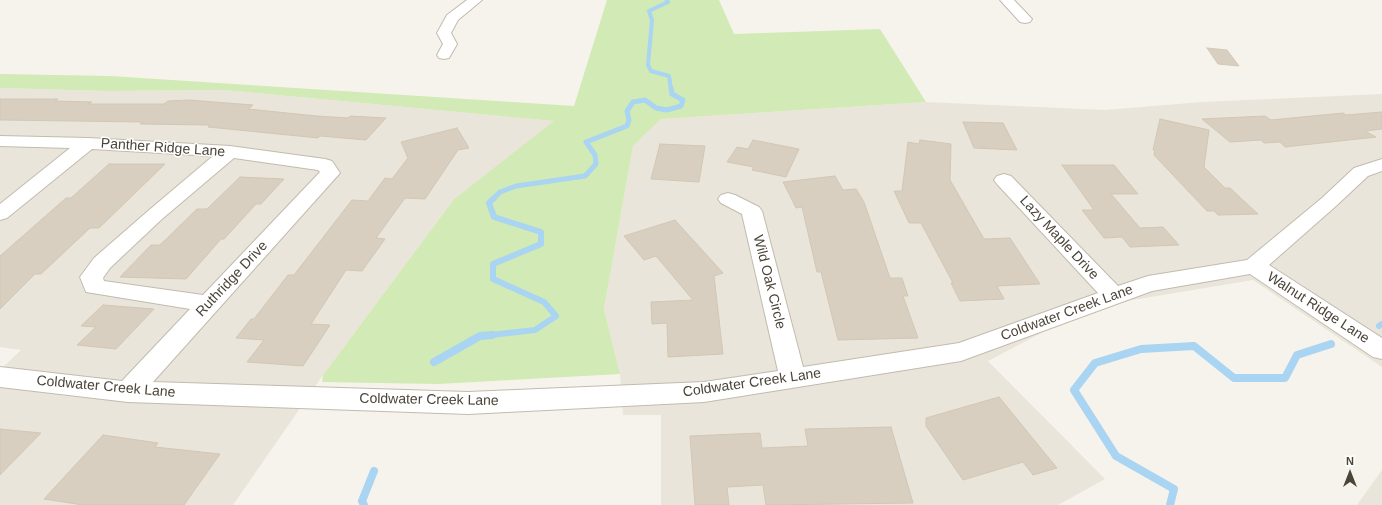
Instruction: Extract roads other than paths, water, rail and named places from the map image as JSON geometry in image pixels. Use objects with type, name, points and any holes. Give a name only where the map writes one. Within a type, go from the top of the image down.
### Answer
[{"type":"street","points":[[444,55],[450,44],[444,33],[452,18],[475,0]]},
{"type":"street","points":[[1007,0],[1025,19]]},
{"type":"street","name":"Panther Ridge Lane","points":[[0,141],[88,143],[230,152],[325,165]]},
{"type":"street","points":[[0,214],[88,143]]},
{"type":"street","points":[[209,304],[94,287],[90,277],[112,254],[230,152]]},
{"type":"street","name":"Ruthridge Drive","points":[[128,392],[330,173],[325,165]]},
{"type":"street","points":[[1254,266],[1329,202],[1361,172],[1382,165]]},
{"type":"street","name":"Lazy Maple Drive","points":[[1004,180],[1114,296]]},
{"type":"street","name":"Wild Oak Circle","points":[[728,199],[752,211],[793,379]]},
{"type":"street","name":"Coldwater Creek Lane","points":[[0,377],[128,392],[468,403],[704,392],[961,352],[1148,284],[1254,266]]},
{"type":"street","name":"Walnut Ridge Lane","points":[[1254,266],[1382,350]]},
{"type":"waterway","points":[[667,0],[668,2],[649,11],[652,20],[648,65],[651,71],[669,76],[671,89]]},
{"type":"waterway","points":[[488,335],[535,330],[556,316],[544,302],[493,279],[493,264],[541,244],[541,232],[494,217],[489,203],[500,192],[516,186],[585,176],[596,164],[595,155],[586,142],[627,126],[629,120],[627,111],[633,102],[645,100],[656,108],[667,110],[681,106],[683,100],[672,94],[671,88]]},
{"type":"waterway","points":[[434,362],[480,336],[488,335]]},
{"type":"waterway","points":[[482,336],[488,335]]},
{"type":"waterway","points":[[488,335],[492,335]]},
{"type":"waterway","points":[[1170,505],[1174,489],[1116,456],[1074,390],[1095,363],[1141,349],[1194,346],[1234,378],[1285,378],[1297,355],[1331,344]]},
{"type":"waterway","points":[[364,505],[362,501],[374,471]]}]
